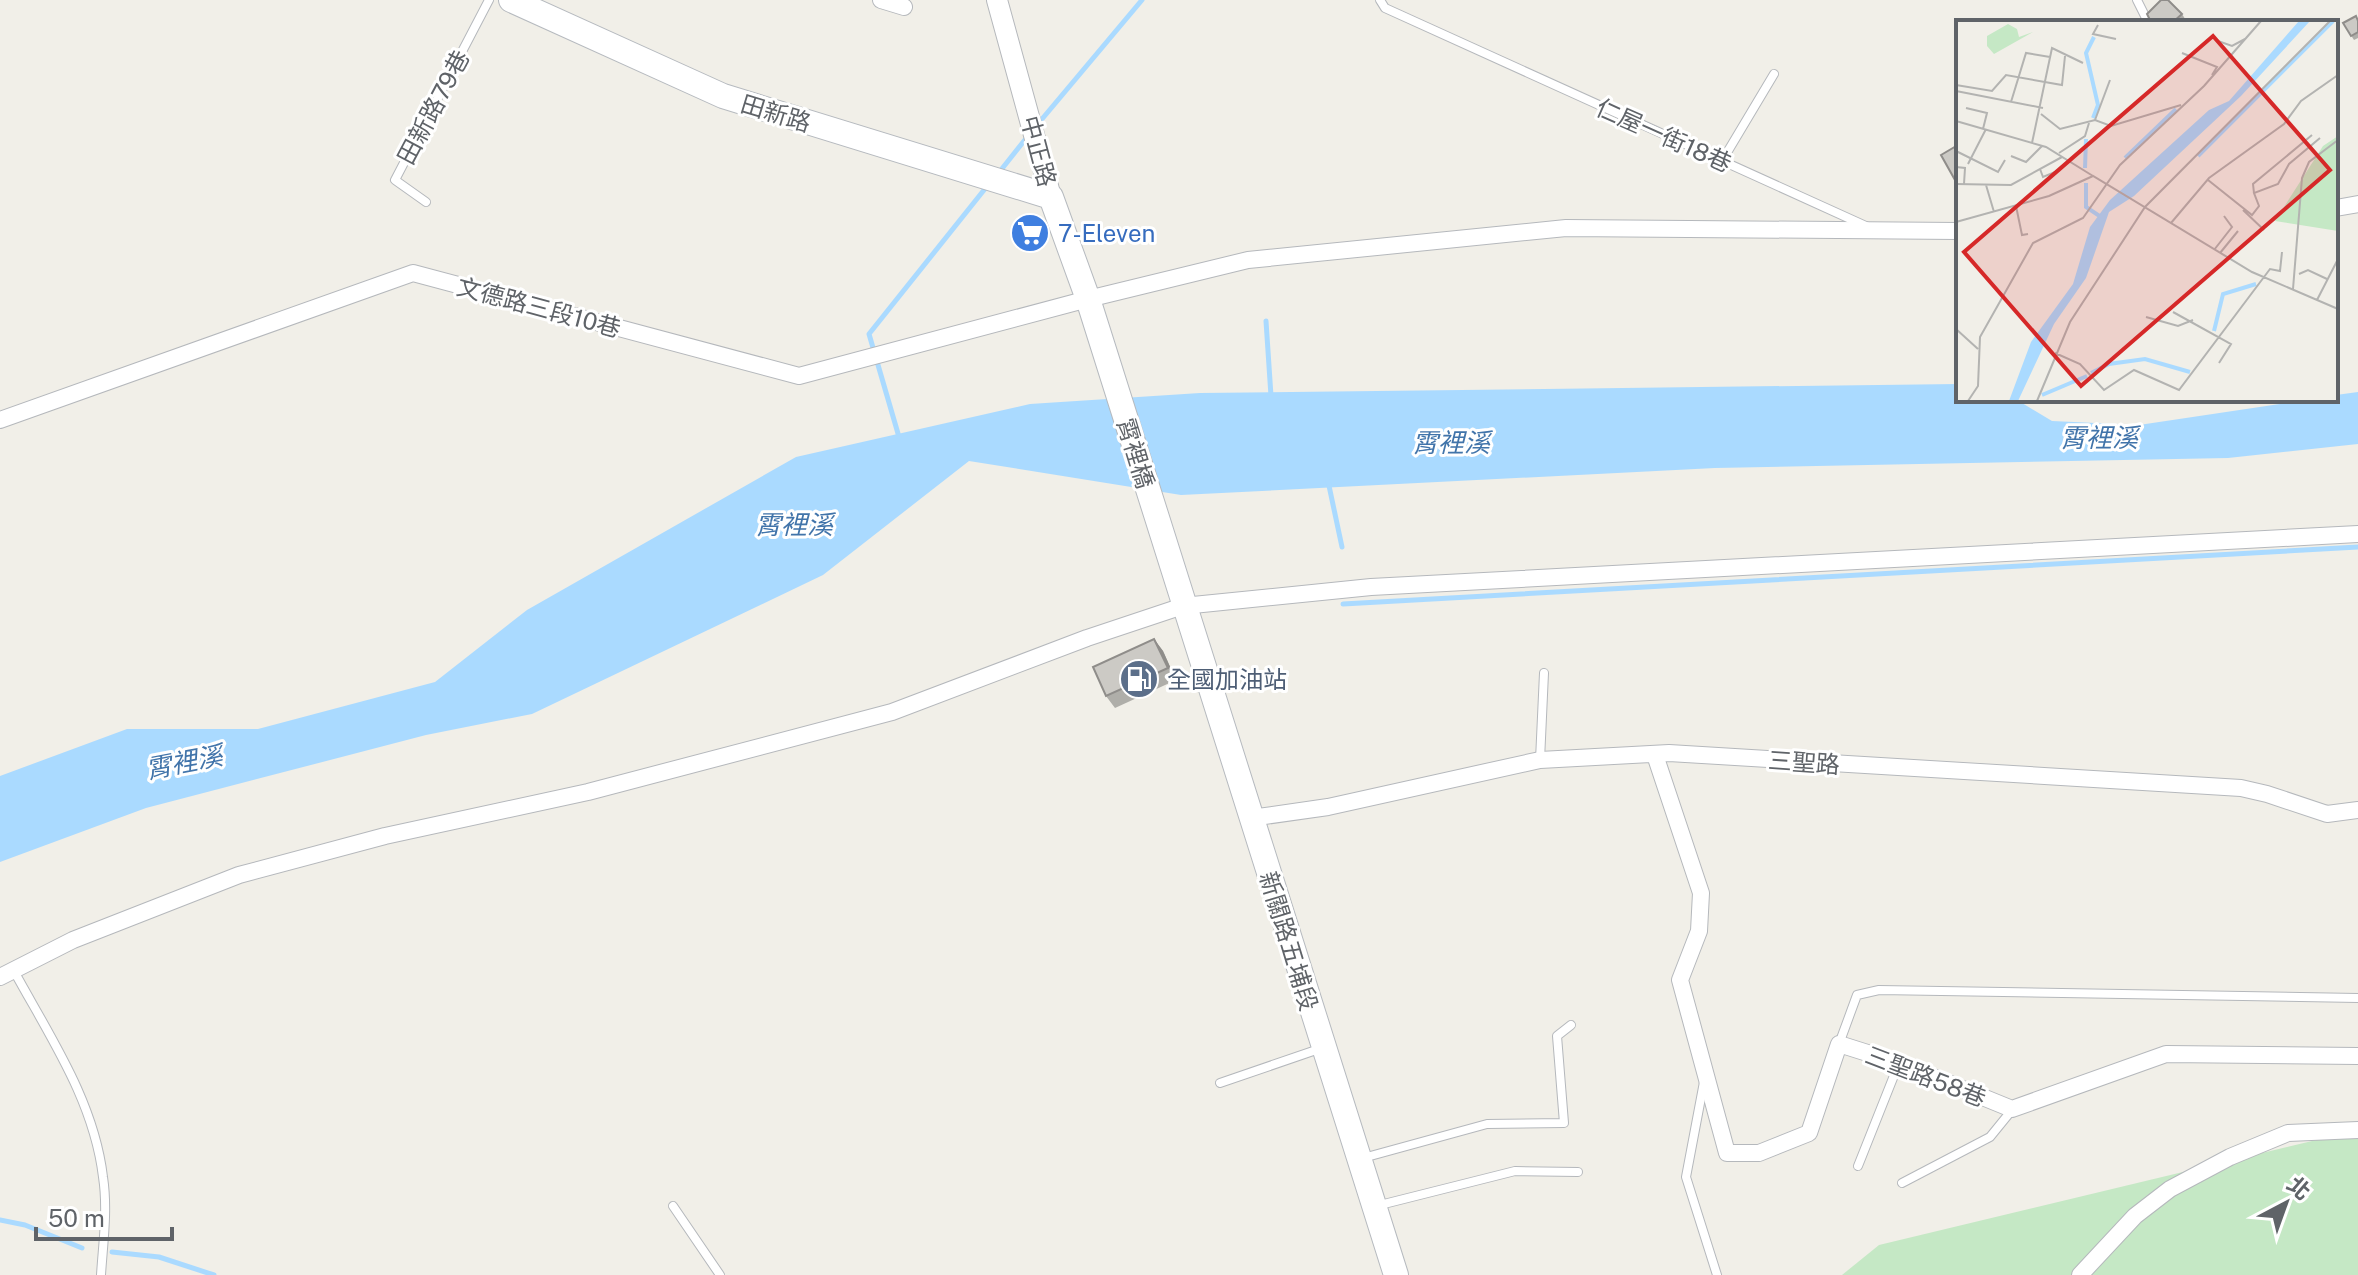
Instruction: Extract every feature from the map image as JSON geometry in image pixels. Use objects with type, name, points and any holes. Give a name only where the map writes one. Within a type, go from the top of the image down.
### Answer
[{"type":"main road","name":"田新路","points":[[511,0],[723,96],[1051,197]]},
{"type":"main road","name":"中正路","points":[[1051,197],[1088,299]]},
{"type":"main road","name":"霄裡橋","points":[[1088,299],[1183,606]]},
{"type":"main road","name":"新關路五埔段","points":[[1183,606],[1396,1275]]},
{"type":"street","points":[[881,0],[904,7]]},
{"type":"street","name":"中正路","points":[[997,0],[1051,197]]},
{"type":"street","points":[[2338,208],[2358,204]]},
{"type":"street","name":"文德路三段10巷","points":[[0,420],[413,273],[799,376],[1248,260],[1566,228],[1878,231]]},
{"type":"street","name":"仁屋一街18巷","points":[[1878,231],[1956,231]]},
{"type":"street","points":[[7,974],[73,940],[239,875],[385,836],[588,792],[892,712],[1087,638],[1183,606],[1371,587],[2358,534]]},
{"type":"street","name":"三聖路","points":[[1251,818],[1328,807],[1540,760],[1655,755],[2241,788],[2327,814],[2358,810]]},
{"type":"street","name":"三聖路58巷","points":[[1655,755],[1701,893],[1699,931],[1680,980],[1727,1153],[1759,1153],[1809,1133],[1839,1044],[1899,1063],[2012,1109],[2166,1054],[2358,1056]]},
{"type":"street","points":[[2080,1275],[2135,1216],[2170,1189],[2230,1157],[2288,1133],[2358,1130]]},
{"type":"lane","name":"田新路79巷","points":[[426,202],[395,180],[489,0]]},
{"type":"lane","name":"仁屋一街18巷","points":[[1380,0],[1385,8],[1878,231]]},
{"type":"lane","points":[[2137,0],[2147,20]]},
{"type":"lane","points":[[1722,161],[1774,74]]},
{"type":"lane","points":[[1540,760],[1544,673]]},
{"type":"lane","points":[[7,974],[85,1102],[104,1179],[101,1275]]},
{"type":"lane","points":[[1839,1044],[1857,995],[1879,990],[2358,998]]},
{"type":"lane","points":[[1358,1159],[1487,1124],[1564,1123],[1557,1036],[1571,1025]]},
{"type":"lane","points":[[1220,1083],[1323,1048]]},
{"type":"lane","points":[[1858,1166],[1899,1063]]},
{"type":"lane","points":[[1705,1075],[1686,1177],[1717,1275]]},
{"type":"lane","points":[[1902,1183],[1990,1137],[2012,1109]]},
{"type":"lane","points":[[1374,1207],[1515,1171],[1578,1172]]},
{"type":"lane","points":[[673,1206],[720,1275]]},
{"type":"green space","points":[[2358,1130],[2358,1275],[1842,1275],[1879,1245]]},
{"type":"water","name":"霄裡溪","points":[[1956,384],[1956,402],[2020,402],[2052,421],[2139,425],[2293,402],[2338,402],[2338,395],[2358,392],[2358,444],[2228,458],[1715,468],[1181,495],[969,461],[823,575],[532,714],[426,735],[146,808],[0,862],[0,776],[127,729],[258,729],[435,682],[527,610],[796,457],[1030,404],[1200,393]]},
{"type":"building","points":[[2161,0],[2168,0],[2182,14],[2175,20],[2150,20],[2147,14]]},
{"type":"building","points":[[2356,16],[2358,32],[2351,36],[2343,23]]},
{"type":"building","points":[[1956,146],[1955,180],[1941,155]]},
{"type":"building","points":[[1154,639],[1168,668],[1106,696],[1093,667]]},
{"type":"waterway","points":[[1037,125],[1142,0]]},
{"type":"waterway","points":[[997,175],[1028,136]]},
{"type":"waterway","points":[[899,437],[869,334],[988,185]]},
{"type":"waterway","points":[[1266,321],[1271,396]]},
{"type":"waterway","points":[[1328,481],[1342,547]]},
{"type":"waterway","points":[[1343,604],[2358,547]]},
{"type":"waterway","points":[[0,1220],[25,1225],[82,1248]]},
{"type":"waterway","points":[[112,1252],[159,1257],[214,1275]]},
{"type":"place","name":"7-Eleven","points":[[1030,233]]},
{"type":"place","name":"全國加油站","points":[[1139,679]]}]
